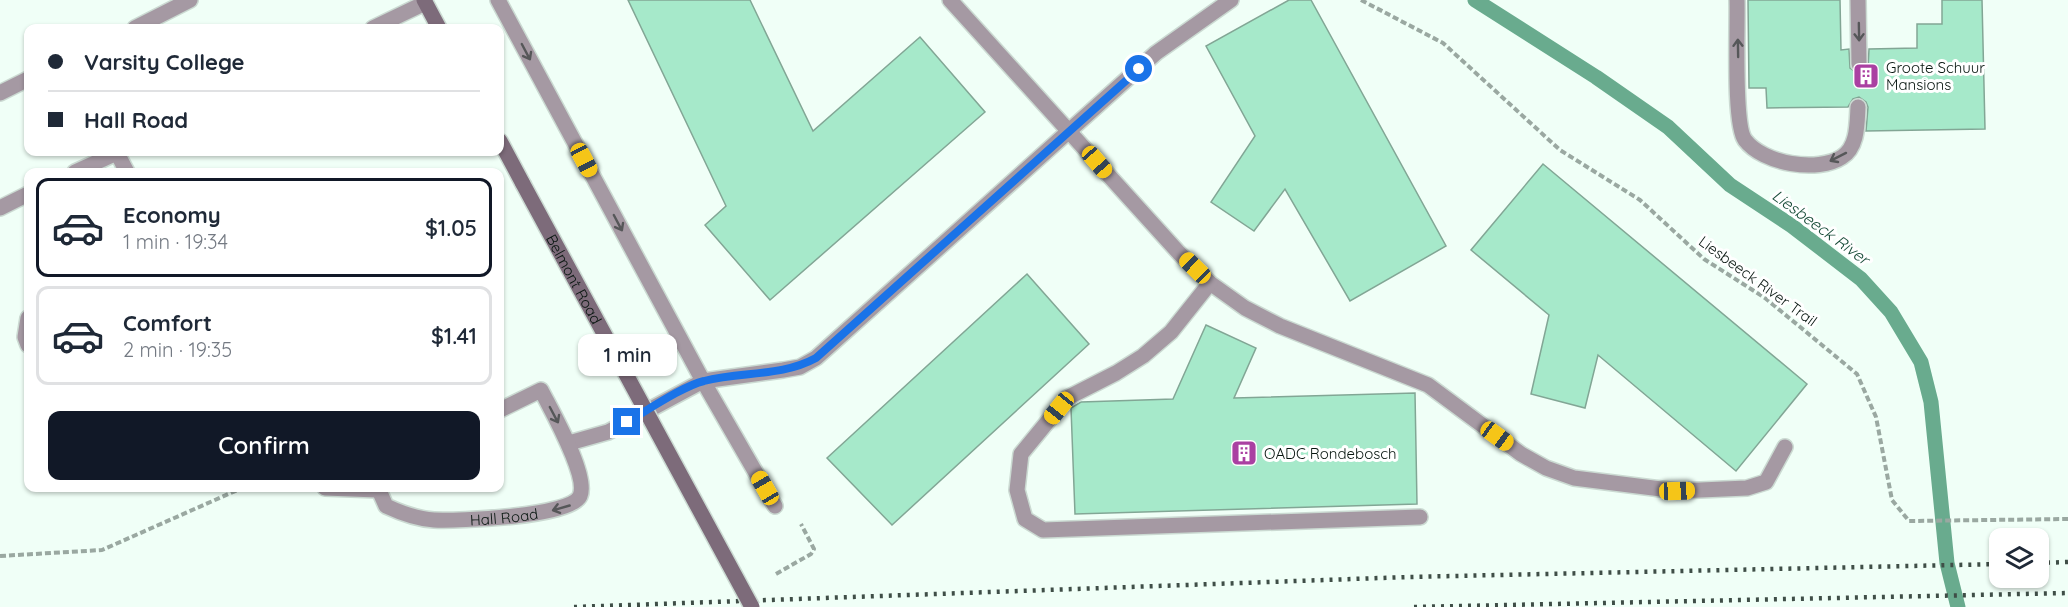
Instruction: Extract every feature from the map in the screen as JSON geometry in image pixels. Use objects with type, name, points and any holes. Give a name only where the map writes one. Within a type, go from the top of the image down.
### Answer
[{"type":"main road","points":[[424,2],[437,24]]},
{"type":"main road","name":"Belmont Road","points":[[504,148],[752,607]]},
{"type":"street","points":[[143,24],[190,0]]},
{"type":"street","points":[[498,0],[703,381],[775,506]]},
{"type":"street","points":[[950,0],[1151,223],[1210,284],[1245,308],[1280,326],[1428,385],[1521,454],[1546,468],[1574,478],[1677,491],[1747,488],[1766,482],[1785,447]]},
{"type":"street","points":[[568,443],[608,432],[703,381],[800,367],[816,358],[1156,53],[1231,0]]},
{"type":"street","points":[[1737,0],[1739,115],[1744,139],[1760,155],[1777,162],[1804,164],[1826,162],[1842,157],[1851,148],[1857,130],[1858,107]]},
{"type":"street","points":[[1858,0],[1859,64]]},
{"type":"street","points":[[381,24],[424,2]]},
{"type":"street","points":[[0,93],[24,81]]},
{"type":"street","points":[[84,168],[109,156]]},
{"type":"street","points":[[0,208],[24,196]]},
{"type":"street","points":[[1210,284],[1171,332],[1143,356],[1116,374],[1067,398],[1021,454],[1017,490],[1025,519],[1043,531],[1420,517]]},
{"type":"street","name":"Hall Road","points":[[379,492],[386,506],[405,515],[434,520],[543,513],[570,506],[580,498],[583,486],[568,443],[541,390],[504,408]]},
{"type":"path","name":"Liesbeeck River Trail","points":[[1361,0],[1443,43],[1560,150],[1640,200],[1704,259],[1765,298],[1857,374],[1876,417],[1892,500],[1909,521],[2068,519]]},
{"type":"path","points":[[0,556],[102,550],[233,492]]},
{"type":"path","points":[[776,574],[811,554],[814,549],[798,518]]},
{"type":"building","points":[[628,0],[750,0],[813,131],[920,37],[985,112],[770,300],[705,225],[726,206]]},
{"type":"building","points":[[1289,0],[1311,0],[1446,246],[1350,301],[1285,189],[1254,231],[1211,202],[1255,136],[1206,46]]},
{"type":"building","name":"Groote Schuur Mansions","points":[[1748,0],[1840,0],[1841,50],[1849,49],[1850,68],[1859,74],[1868,68],[1869,49],[1917,48],[1917,24],[1942,24],[1942,0],[1982,0],[1985,129],[1866,131],[1868,107],[1866,102],[1859,97],[1853,99],[1848,107],[1767,108],[1766,88],[1749,88]]},
{"type":"building","points":[[1543,164],[1807,384],[1736,471],[1598,355],[1585,408],[1531,394],[1549,315],[1471,250]]},
{"type":"building","points":[[1027,274],[1089,344],[892,525],[827,458]]},
{"type":"building","name":"OADC Rondebosch","points":[[1206,325],[1256,348],[1234,398],[1415,393],[1417,504],[1075,514],[1071,408],[1081,402],[1173,399]]},
{"type":"waterway","name":"Liesbeeck River","points":[[1475,0],[1596,77],[1668,127],[1730,185],[1792,226],[1861,279],[1891,312],[1921,362],[1931,402],[1947,563],[1958,607]]},
{"type":"railway","points":[[2049,563],[2068,562]]},
{"type":"railway","points":[[574,607],[1408,577],[1989,564]]},
{"type":"railway","points":[[1414,607],[2068,593]]},
{"type":"place","name":"Groote Schuur Mansions","points":[[1866,76]]},
{"type":"place","name":"OADC Rondebosch","points":[[1244,453]]},
{"type":"route","points":[[627,422],[703,381],[800,367],[816,358],[830,348],[1139,69]]}]
